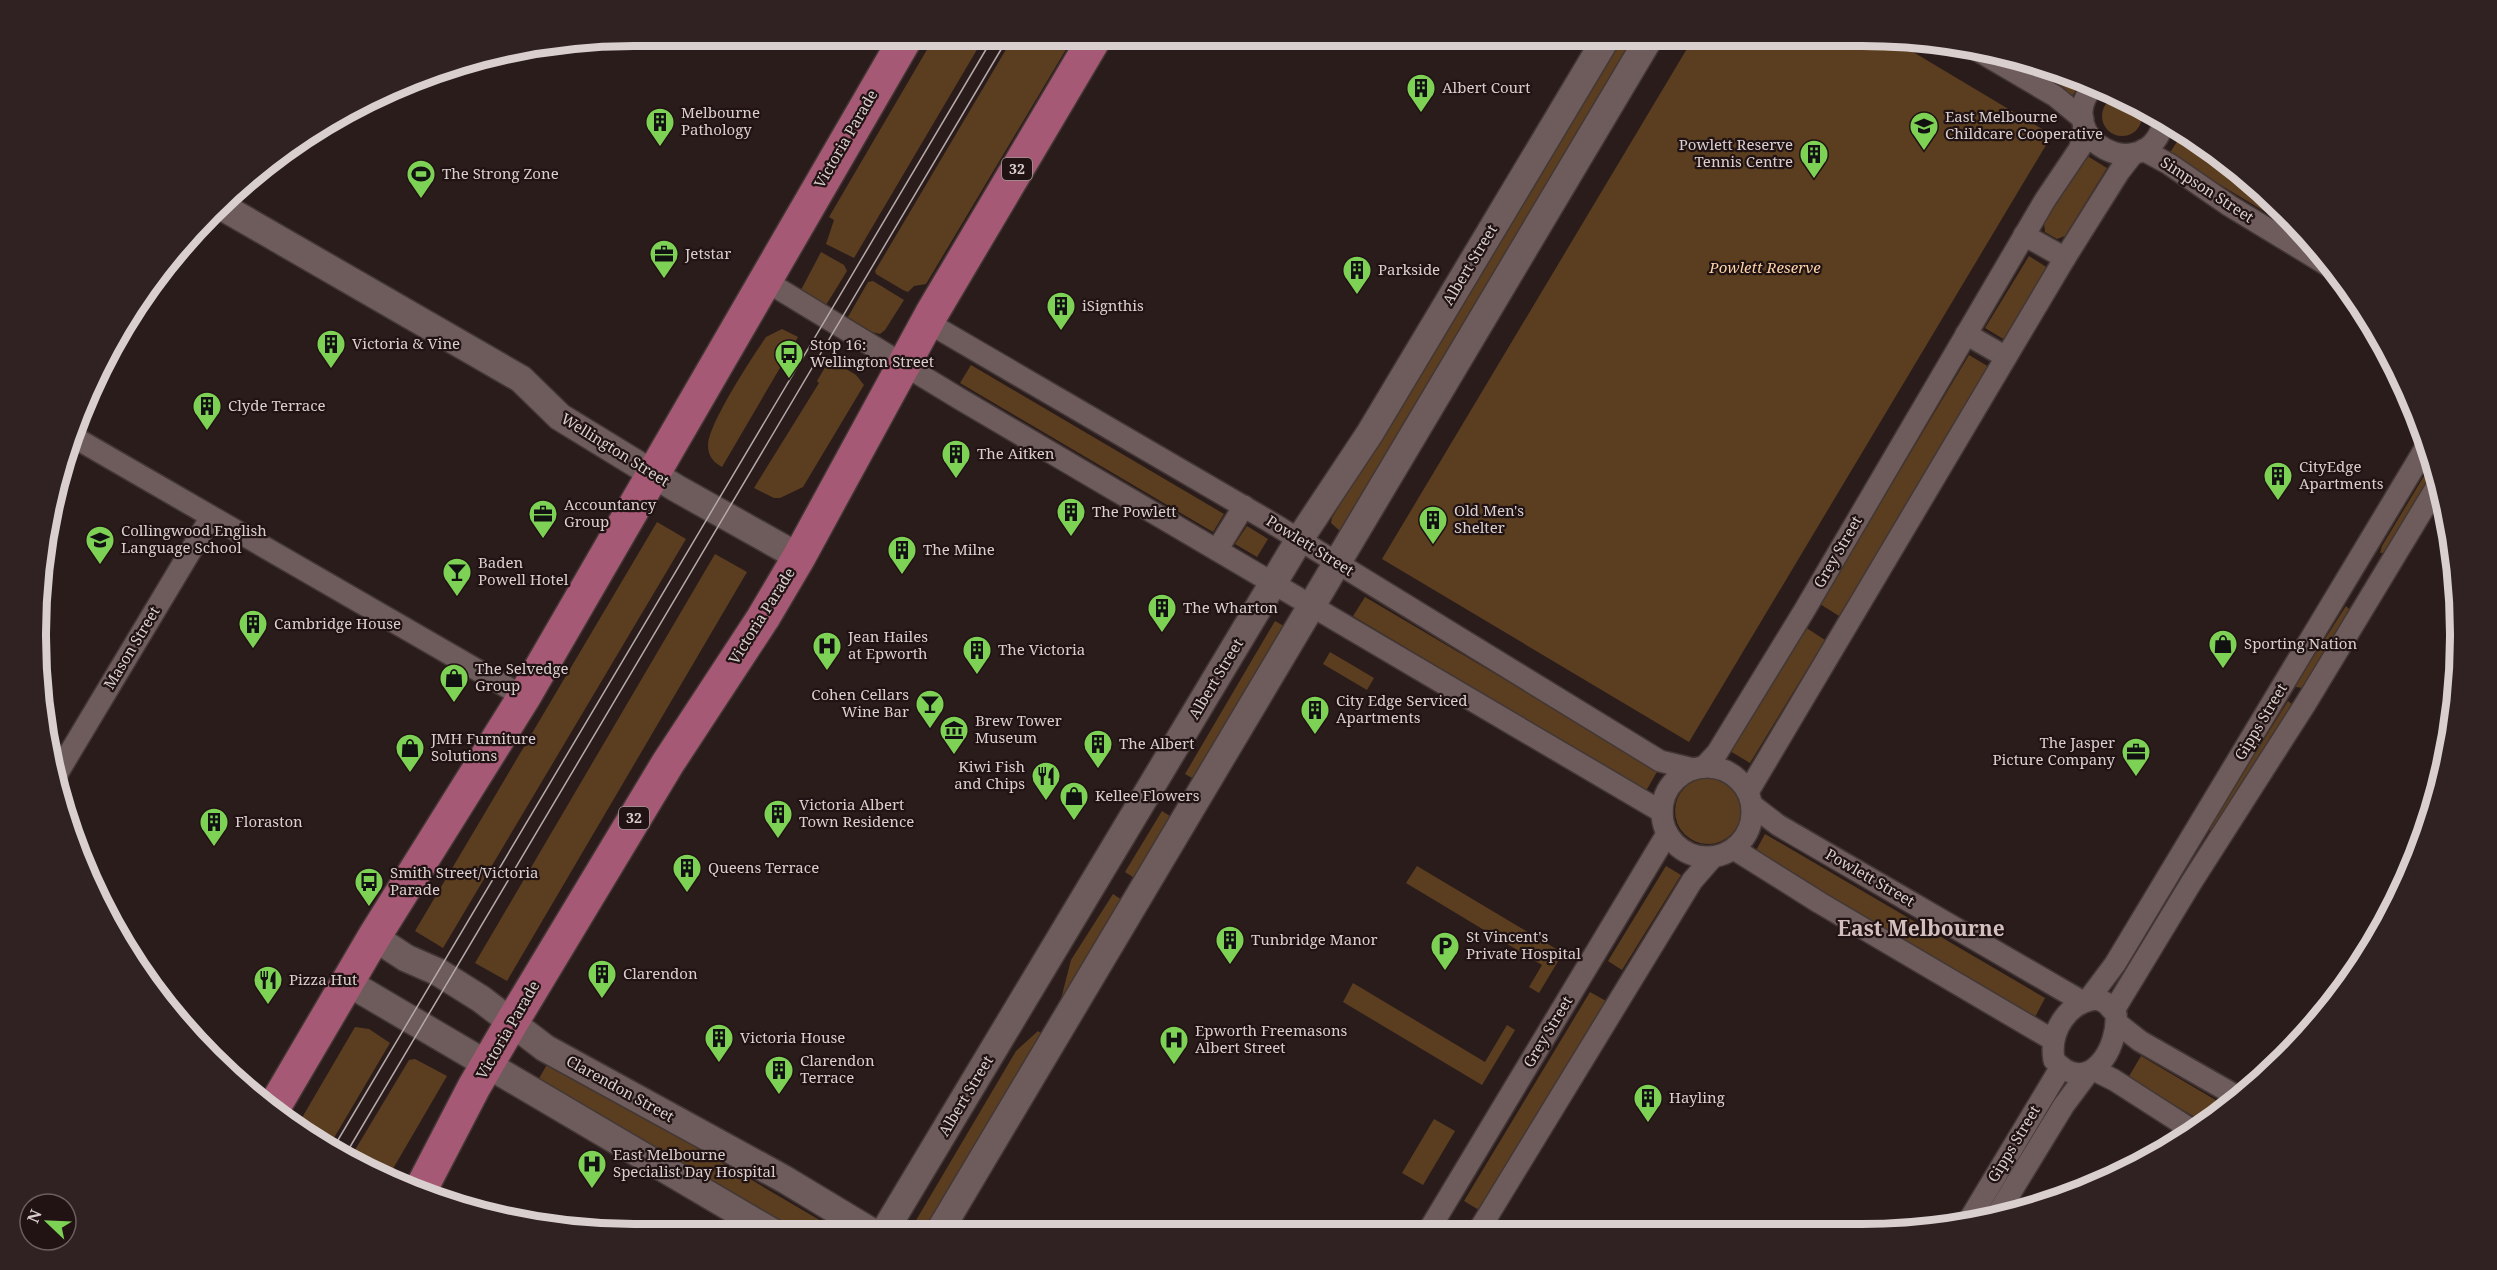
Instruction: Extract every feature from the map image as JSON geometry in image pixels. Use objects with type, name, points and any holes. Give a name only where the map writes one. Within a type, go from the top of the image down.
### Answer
[{"type":"main road","name":"Victoria Parade","points":[[277,1102],[374,937],[524,697],[901,46]]},
{"type":"main road","name":"Victoria Parade","points":[[424,1184],[487,1064],[512,1022],[668,763],[763,618],[799,557],[927,322],[1090,46]]},
{"type":"street","name":"Albert Street","points":[[889,1224],[1299,540],[1370,433],[1602,46]]},
{"type":"street","points":[[944,1224],[1645,46]]},
{"type":"street","points":[[2000,64],[2055,96],[2083,123]]},
{"type":"street","name":"Grey Street","points":[[1698,768],[1717,753],[1798,621],[2054,184],[2080,148],[2083,105],[2088,92]]},
{"type":"street","name":"Simpson Street","points":[[2083,123],[2090,137],[2109,152],[2121,155],[2138,152],[2169,165],[2230,206],[2311,255]]},
{"type":"street","points":[[1750,798],[1740,781],[1730,773],[1718,768],[1698,768],[1680,775],[1670,786],[1664,798],[1662,812],[1667,834],[1686,853],[1712,858],[1734,849],[1749,830],[1750,798],[2006,357],[2118,172],[2138,152],[2154,141],[2161,128]]},
{"type":"street","name":"Wellington Street","points":[[228,210],[521,380],[560,417],[799,557]]},
{"type":"street","points":[[2024,235],[2065,258]]},
{"type":"street","points":[[764,280],[1662,812]]},
{"type":"street","name":"Powlett Street","points":[[927,322],[1244,506],[1660,761],[1698,768]]},
{"type":"street","points":[[1966,334],[2006,357]]},
{"type":"street","points":[[80,441],[524,697]]},
{"type":"street","name":"Gipps Street","points":[[2085,1001],[2115,964],[2422,455]]},
{"type":"street","name":"Gipps Street","points":[[2116,1017],[2191,883],[2306,703],[2433,494]]},
{"type":"street","points":[[1217,550],[1244,506]]},
{"type":"street","name":"Mason Street","points":[[60,760],[211,517]]},
{"type":"street","points":[[2340,593],[2364,608]]},
{"type":"street","points":[[2281,688],[2306,703]]},
{"type":"street","name":"Powlett Street","points":[[1750,798],[1778,825],[2085,1001]]},
{"type":"street","name":"Grey Street","points":[[1433,1224],[1667,834]]},
{"type":"street","points":[[1734,849],[1820,903],[2053,1040]]},
{"type":"street","points":[[1483,1224],[1692,881],[1712,858]]},
{"type":"street","name":"Clarendon Street","points":[[374,937],[406,958],[458,984],[545,1048],[784,1179],[859,1224]]},
{"type":"street","points":[[347,982],[758,1224]]},
{"type":"street","points":[[2186,1126],[2114,1080],[2091,1071],[2077,1074],[2061,1067],[2054,1059],[2053,1040],[2065,1017],[2085,1001],[2098,999],[2106,1003],[2116,1017],[2140,1041],[2231,1093]]},
{"type":"street","points":[[2091,1071],[2109,1051],[2115,1038],[2116,1017]]},
{"type":"street","name":"Gipps Street","points":[[1982,1211],[2061,1067]]},
{"type":"street","name":"Gipps Street","points":[[2002,1206],[2064,1105],[2091,1071]]},
{"type":"green space","points":[[929,46],[979,46],[854,258],[826,244],[834,220],[829,217]]},
{"type":"green space","points":[[1008,46],[1068,46],[926,284],[914,286],[908,292],[876,274],[875,271]]},
{"type":"green space","points":[[1614,46],[1636,46],[1340,531],[1331,523]]},
{"type":"green space","name":"Powlett Reserve","points":[[1689,46],[1862,46],[1908,49],[2052,135],[1689,742],[1382,559]]},
{"type":"green space","points":[[2023,70],[2078,88],[2071,98]]},
{"type":"green space","points":[[2108,102],[2142,117],[2141,124],[2130,135],[2114,135],[2103,124],[2103,108]]},
{"type":"green space","points":[[2179,139],[2220,168],[2279,220],[2169,154]]},
{"type":"green space","points":[[2084,154],[2107,168],[2065,236],[2057,239],[2045,232],[2044,223]]},
{"type":"green space","points":[[821,252],[844,265],[847,271],[826,305],[801,290]]},
{"type":"green space","points":[[2029,256],[2048,268],[2005,340],[1985,328]]},
{"type":"green space","points":[[873,281],[904,300],[880,334],[872,332],[848,317],[868,282]]},
{"type":"green space","points":[[782,329],[798,337],[722,467],[712,458],[708,449],[715,422],[732,390],[766,337]]},
{"type":"green space","points":[[1969,355],[1989,367],[1839,616],[1820,604]]},
{"type":"green space","points":[[830,359],[856,375],[864,385],[803,487],[780,498],[774,498],[754,488],[819,383],[817,381]]},
{"type":"green space","points":[[971,365],[1224,514],[1213,532],[960,383]]},
{"type":"green space","points":[[2427,472],[2430,483],[2389,552],[2380,553]]},
{"type":"green space","points":[[657,522],[686,539],[443,948],[415,931]]},
{"type":"green space","points":[[1247,526],[1268,539],[1257,557],[1235,544]]},
{"type":"green space","points":[[715,554],[747,572],[507,981],[475,963]]},
{"type":"green space","points":[[1365,597],[1658,770],[1646,791],[1353,616]]},
{"type":"green space","points":[[2346,606],[2351,611],[2303,688],[2296,687],[2296,684]]},
{"type":"green space","points":[[1275,621],[1291,630],[1201,783],[1185,774]]},
{"type":"green space","points":[[1805,627],[1825,640],[1750,763],[1730,751]]},
{"type":"green space","points":[[1330,652],[1374,678],[1367,690],[1323,664]]},
{"type":"green space","points":[[2288,701],[2293,705],[2213,835],[2210,833],[2210,826]]},
{"type":"green space","points":[[1701,778],[1715,778],[1727,783],[1736,792],[1741,811],[1739,824],[1732,835],[1715,844],[1701,844],[1689,839],[1680,830],[1675,818],[1675,804],[1680,792],[1689,783]]},
{"type":"green space","points":[[1162,811],[1176,820],[1139,881],[1125,872]]},
{"type":"green space","points":[[1765,834],[2045,998],[2034,1019],[1754,854]]},
{"type":"green space","points":[[1417,866],[1563,953],[1539,993],[1529,987],[1542,965],[1406,883]]},
{"type":"green space","points":[[1666,866],[1681,875],[1622,970],[1608,961]]},
{"type":"green space","points":[[1113,894],[1125,902],[1067,1002],[1061,999],[1071,960]]},
{"type":"green space","points":[[1353,983],[1485,1062],[1507,1025],[1515,1030],[1482,1085],[1343,1002]]},
{"type":"green space","points":[[1590,992],[1606,1001],[1479,1210],[1464,1201]]},
{"type":"green space","points":[[355,1027],[369,1029],[390,1043],[333,1140],[301,1119]]},
{"type":"green space","points":[[1038,1031],[1046,1037],[933,1224],[918,1224],[915,1222],[1016,1051]]},
{"type":"green space","points":[[2141,1056],[2219,1102],[2197,1118],[2128,1078]]},
{"type":"green space","points":[[415,1059],[447,1076],[392,1171],[354,1152],[409,1060]]},
{"type":"green space","points":[[549,1061],[826,1224],[780,1224],[537,1082]]},
{"type":"green space","points":[[1434,1119],[1455,1131],[1423,1185],[1402,1173]]},
{"type":"tram line","points":[[337,1142],[988,46]]},
{"type":"tram line","points":[[349,1149],[1003,46]]},
{"type":"place","name":"Albert Court","points":[[1421,114]]},
{"type":"place","name":"Melbourne Pathology","points":[[660,148]]},
{"type":"place","name":"East Melbourne Childcare Cooperative","points":[[1924,152]]},
{"type":"place","name":"Powlett Reserve Tennis Centre","points":[[1814,180]]},
{"type":"place","name":"The Strong Zone","points":[[421,200]]},
{"type":"place","name":"Jetstar","points":[[664,280]]},
{"type":"place","name":"Parkside","points":[[1357,296]]},
{"type":"place","name":"iSignthis","points":[[1061,332]]},
{"type":"place","name":"Victoria & Vine","points":[[331,370]]},
{"type":"place","name":"Stop 16: Wellington Street","points":[[789,380]]},
{"type":"place","name":"Clyde Terrace","points":[[207,432]]},
{"type":"place","name":"The Aitken","points":[[956,480]]},
{"type":"place","name":"CityEdge Apartments","points":[[2278,502]]},
{"type":"place","name":"The Powlett","points":[[1071,538]]},
{"type":"place","name":"Accountancy Group","points":[[543,540]]},
{"type":"place","name":"Old Men's Shelter","points":[[1433,546]]},
{"type":"place","name":"Collingwood English Language School","points":[[100,566]]},
{"type":"place","name":"The Milne","points":[[902,576]]},
{"type":"place","name":"Baden Powell Hotel","points":[[457,598]]},
{"type":"place","name":"The Wharton","points":[[1162,634]]},
{"type":"place","name":"Cambridge House","points":[[253,650]]},
{"type":"place","name":"Sporting Nation","points":[[2223,670]]},
{"type":"place","name":"Jean Hailes at Epworth","points":[[827,672]]},
{"type":"place","name":"The Victoria","points":[[977,676]]},
{"type":"place","name":"The Selvedge Group","points":[[454,704]]},
{"type":"place","name":"Cohen Cellars Wine Bar","points":[[930,730]]},
{"type":"place","name":"City Edge Serviced Apartments","points":[[1315,736]]},
{"type":"place","name":"Brew Tower Museum","points":[[954,756]]},
{"type":"place","name":"The Albert","points":[[1098,770]]},
{"type":"place","name":"JMH Furniture Solutions","points":[[410,774]]},
{"type":"place","name":"The Jasper Picture Company","points":[[2136,778]]},
{"type":"place","name":"Kiwi Fish and Chips","points":[[1046,802]]},
{"type":"place","name":"Kellee Flowers","points":[[1074,822]]},
{"type":"place","name":"Victoria Albert Town Residence","points":[[778,840]]},
{"type":"place","name":"Floraston","points":[[214,848]]},
{"type":"place","name":"Queens Terrace","points":[[687,894]]},
{"type":"place","name":"Smith Street/Victoria Parade","points":[[369,908]]},
{"type":"place","name":"Tunbridge Manor","points":[[1230,966]]},
{"type":"place","name":"St Vincent's Private Hospital","points":[[1445,972]]},
{"type":"place","name":"Clarendon","points":[[602,1000]]},
{"type":"place","name":"Pizza Hut","points":[[268,1006]]},
{"type":"place","name":"Victoria House","points":[[719,1064]]},
{"type":"place","name":"Epworth Freemasons Albert Street","points":[[1174,1066]]},
{"type":"place","name":"Clarendon Terrace","points":[[779,1096]]},
{"type":"place","name":"Hayling","points":[[1648,1124]]},
{"type":"place","name":"East Melbourne Specialist Day Hospital","points":[[592,1190]]},
{"type":"district","name":"East Melbourne","points":[[1921,929]]}]
